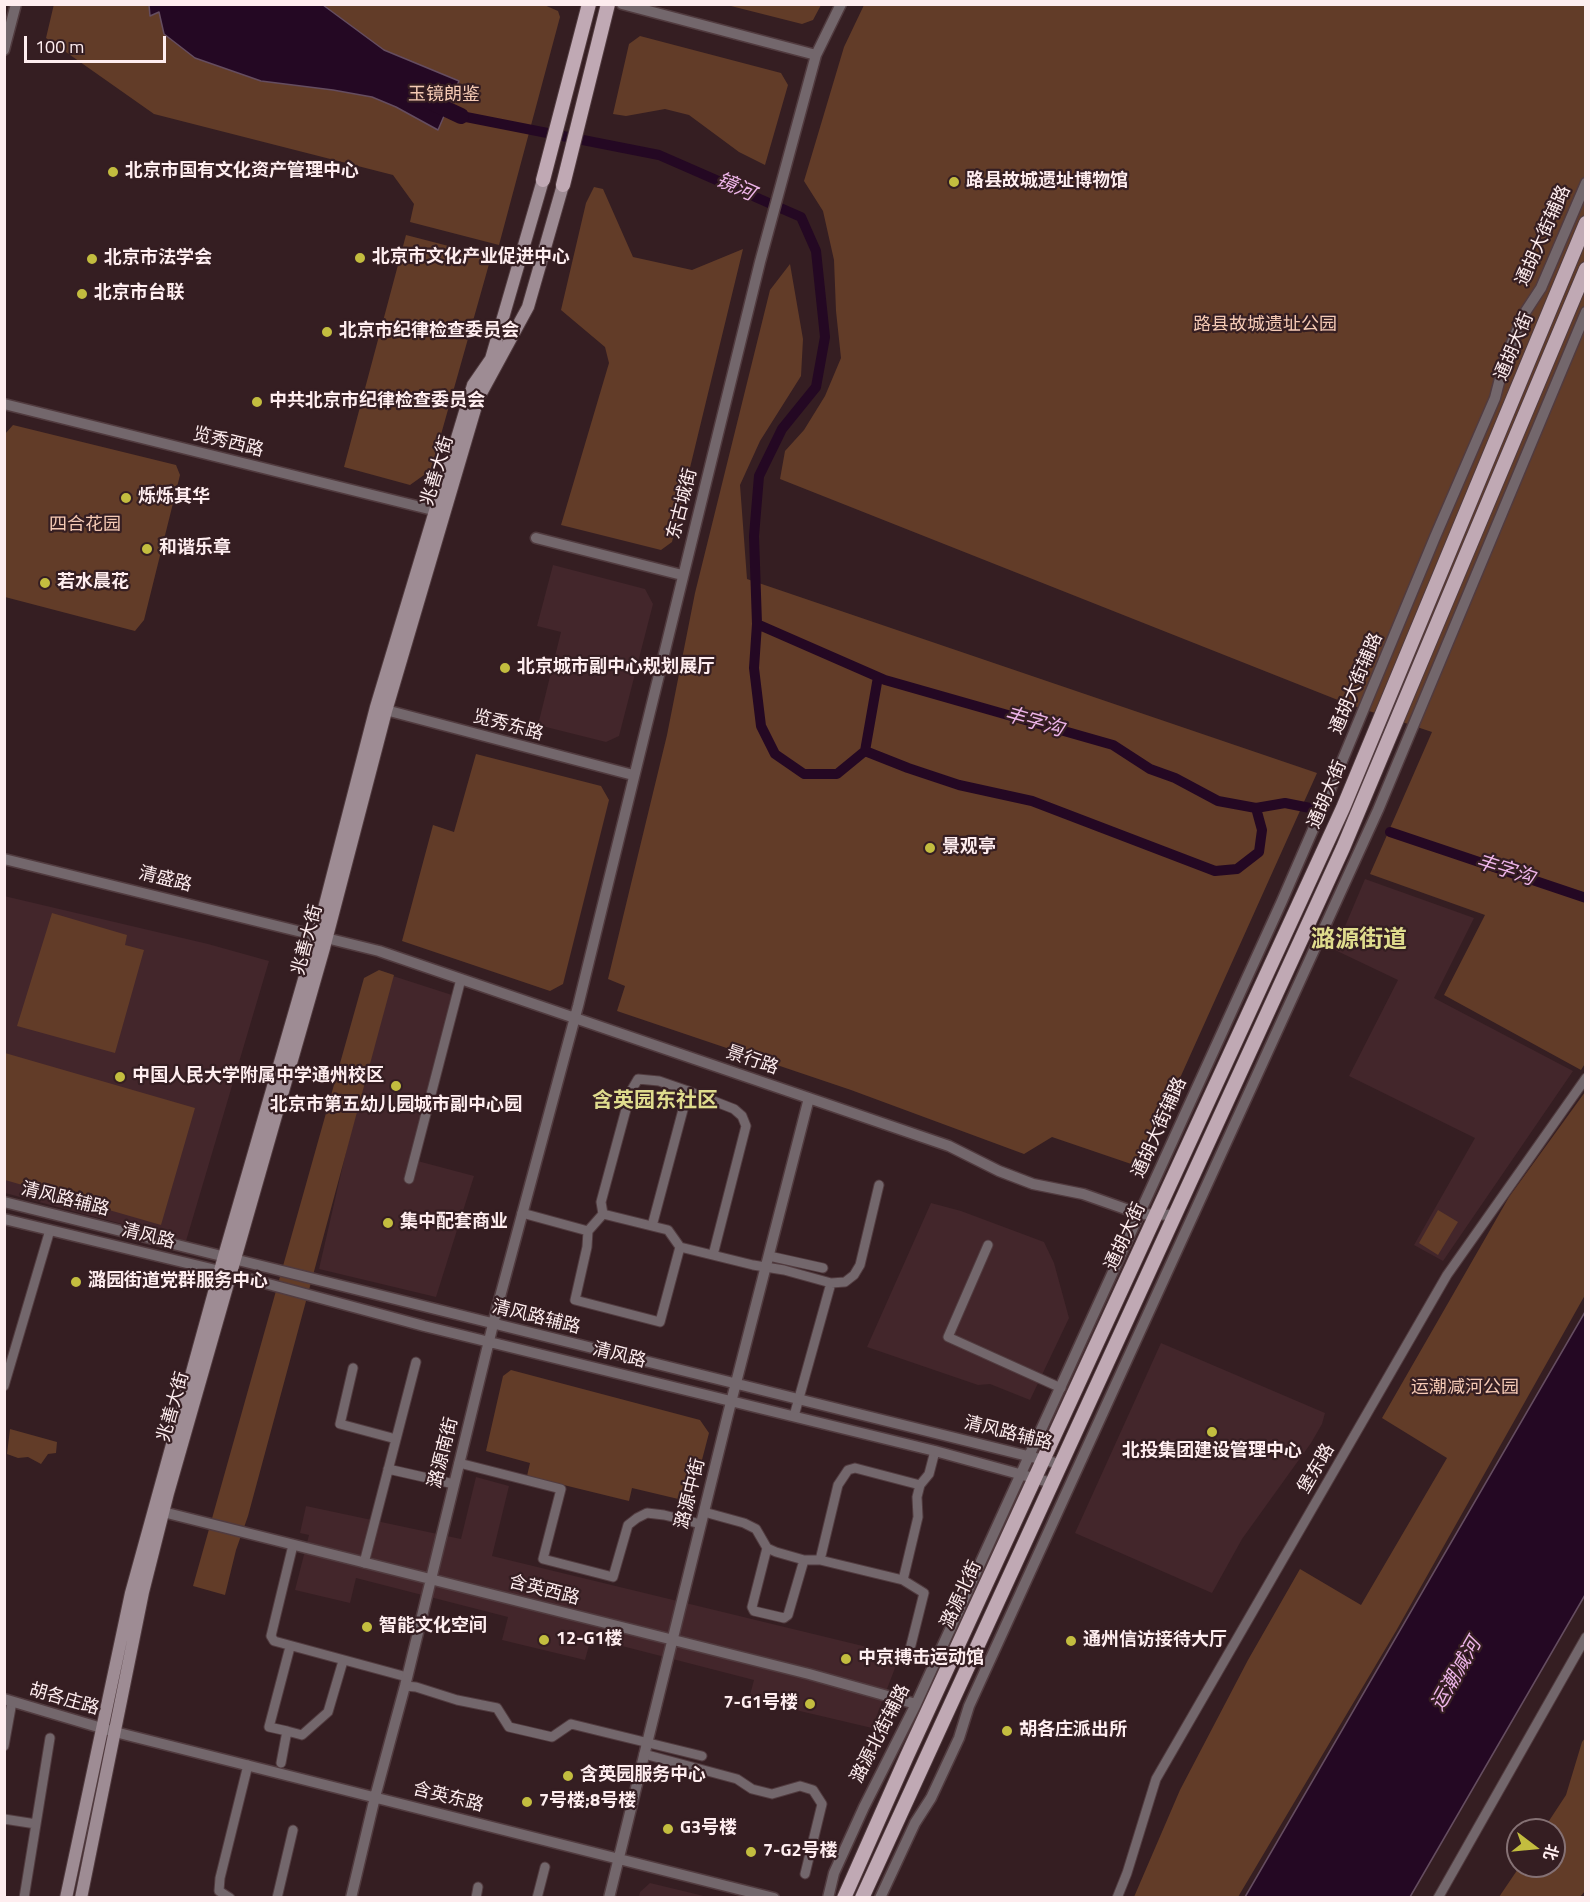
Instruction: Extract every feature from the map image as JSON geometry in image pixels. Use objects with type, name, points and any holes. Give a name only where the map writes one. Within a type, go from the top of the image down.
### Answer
[{"type":"main road","name":"兆善大街","points":[[81,1898],[143,1592],[229,1257],[322,938],[381,709],[439,512],[473,385],[491,359],[543,180],[588,4]]},
{"type":"main road","name":"兆善大街","points":[[439,512],[478,399],[528,307],[563,185],[608,4]]},
{"type":"main road","name":"通胡大街","points":[[1084,1374],[1343,808],[1586,224]]},
{"type":"main road","name":"通胡大街","points":[[1098,1381],[1347,837],[1586,269]]},
{"type":"main road","name":"兆善大街","points":[[66,1898],[131,1593],[225,1273]]},
{"type":"main road","name":"潞源北街","points":[[844,1898],[1084,1374]]},
{"type":"main road","name":"潞源北街","points":[[862,1898],[1098,1381]]},
{"type":"street","points":[[4,50],[16,4]]},
{"type":"street","points":[[622,4],[816,55]]},
{"type":"street","name":"东古城街","points":[[574,1018],[760,262],[816,55],[841,4]]},
{"type":"street","name":"通胡大街辅路","points":[[1090,1326],[1324,804],[1495,398],[1509,350],[1524,314],[1541,288],[1586,183]]},
{"type":"street","points":[[880,1898],[915,1823],[931,1798],[959,1738],[969,1706],[1378,810],[1586,312]]},
{"type":"street","name":"览秀西路","points":[[4,404],[439,512]]},
{"type":"street","points":[[536,538],[682,575]]},
{"type":"street","name":"览秀东路","points":[[381,709],[633,775]]},
{"type":"street","name":"清盛路","points":[[4,859],[174,899],[322,938]]},
{"type":"street","name":"景行路","points":[[322,938],[379,951],[949,1146],[999,1171],[1034,1184],[1083,1194],[1140,1214],[1175,1215]]},
{"type":"street","points":[[409,1179],[461,979]]},
{"type":"street","name":"潞源南街","points":[[351,1898],[522,1213],[574,1018]]},
{"type":"street","name":"堡东路","points":[[1117,1898],[1127,1873],[1155,1779],[1447,1275],[1586,1078]]},
{"type":"street","points":[[680,1247],[660,1322],[574,1300],[587,1248],[588,1232],[603,1214],[601,1202],[631,1091],[638,1079],[658,1081],[688,1091],[734,1109],[742,1116],[746,1126],[713,1255]]},
{"type":"street","points":[[652,1226],[688,1091]]},
{"type":"street","name":"潞源中街","points":[[609,1898],[809,1098]]},
{"type":"street","points":[[603,1214],[668,1230],[680,1247],[831,1283],[845,1282],[854,1275],[860,1265],[879,1185]]},
{"type":"street","name":"清风路辅路","points":[[4,1202],[1060,1464]]},
{"type":"street","points":[[522,1213],[588,1232]]},
{"type":"street","name":"清风路","points":[[4,1219],[225,1273],[424,1326],[935,1451],[1052,1483]]},
{"type":"street","points":[[4,1386],[50,1230]]},
{"type":"street","points":[[987,1245],[948,1337],[1061,1388]]},
{"type":"street","points":[[769,1256],[823,1268]]},
{"type":"street","points":[[794,1416],[831,1283]]},
{"type":"street","name":"潞源北街辅路","points":[[828,1898],[834,1873],[864,1807],[916,1704],[1090,1326]]},
{"type":"street","points":[[364,1563],[416,1362]]},
{"type":"street","points":[[353,1368],[340,1424],[396,1439]]},
{"type":"street","points":[[903,1580],[918,1517],[917,1497],[920,1485],[929,1474],[935,1451]]},
{"type":"street","points":[[459,1463],[561,1489],[543,1559],[613,1576],[628,1525],[637,1518],[647,1513],[701,1524]]},
{"type":"street","points":[[820,1560],[838,1485],[848,1470],[855,1468],[920,1485]]},
{"type":"street","points":[[388,1469],[454,1484]]},
{"type":"street","name":"含英西路","points":[[163,1512],[809,1674],[916,1704]]},
{"type":"street","points":[[704,1512],[744,1523],[756,1529],[767,1548],[804,1560],[820,1560],[903,1580],[924,1593],[909,1653]]},
{"type":"street","points":[[293,1545],[271,1636],[274,1641],[343,1661],[457,1700],[498,1708],[509,1727],[552,1737],[572,1724],[702,1756]]},
{"type":"street","points":[[767,1548],[752,1607],[754,1611],[784,1618],[788,1615],[804,1560]]},
{"type":"street","points":[[1438,1898],[1586,1637]]},
{"type":"street","points":[[290,1647],[269,1727],[302,1735],[328,1712],[343,1661]]},
{"type":"street","points":[[4,1746],[8,1701]]},
{"type":"street","name":"胡各庄路","points":[[8,1701],[115,1732]]},
{"type":"street","points":[[281,1762],[287,1731]]},
{"type":"street","name":"含英东路","points":[[115,1732],[774,1898]]},
{"type":"street","points":[[24,1898],[50,1738]]},
{"type":"street","points":[[644,1754],[737,1779],[752,1789],[772,1794],[800,1786],[813,1790],[822,1804],[805,1874]]},
{"type":"street","points":[[230,1898],[219,1891],[220,1878],[248,1765]]},
{"type":"street","points":[[4,1819],[36,1824]]},
{"type":"street","points":[[278,1898],[293,1830]]},
{"type":"street","points":[[537,1898],[545,1867]]},
{"type":"street","points":[[476,1898],[478,1887]]},
{"type":"shaded area","points":[[553,565],[645,589],[653,604],[619,736],[606,742],[538,725],[561,632],[537,626]]},
{"type":"shaded area","points":[[1365,879],[1474,918],[1434,998],[1573,1071],[1443,1261],[1414,1245],[1475,1138],[1349,1076],[1398,980],[1335,950]]},
{"type":"shaded area","name":"中国人民大学附属中学通州校区","points":[[4,896],[208,944],[269,961],[186,1241],[5,1193]]},
{"type":"shaded area","points":[[393,976],[452,995],[410,1159],[474,1176],[436,1297],[319,1269],[348,1143]]},
{"type":"shaded area","points":[[931,1203],[961,1211],[1044,1242],[1054,1263],[1069,1318],[1030,1400],[990,1384],[978,1385],[867,1347]]},
{"type":"shaded area","name":"北投集团建设管理中心","points":[[1161,1343],[1325,1413],[1322,1424],[1311,1443],[1242,1539],[1212,1593],[1075,1533]]},
{"type":"shaded area","points":[[476,1477],[509,1486],[492,1556],[900,1655],[872,1728],[749,1699],[754,1680],[591,1638],[585,1660],[502,1640],[508,1617],[356,1578],[350,1603],[295,1590],[309,1535],[300,1533],[306,1506],[461,1539]]},
{"type":"shaded area","points":[[650,1883],[708,1897],[639,1897],[640,1892]]},
{"type":"green space","name":"玉镜朗鉴","points":[[54,4],[542,4],[558,11],[560,17],[499,245],[410,222],[414,204],[393,175],[154,114],[46,38]]},
{"type":"green space","points":[[821,4],[813,20],[802,24],[727,5]]},
{"type":"green space","name":"路县故城遗址公园","points":[[864,5],[1585,5],[1586,1062],[1581,1070],[1444,995],[1485,915],[1370,874],[1432,732],[1348,704],[780,479],[785,451],[804,430],[825,396],[841,358],[834,260],[823,211],[804,181],[844,47]]},
{"type":"green space","points":[[640,36],[781,73],[788,85],[765,165],[739,152],[689,115],[665,109],[626,116],[613,114],[629,44]]},
{"type":"green space","points":[[594,187],[603,189],[633,257],[692,270],[743,249],[672,542],[661,550],[561,525],[609,363],[605,347],[561,310],[586,203]]},
{"type":"green space","points":[[406,235],[491,257],[431,470],[410,485],[344,467]]},
{"type":"green space","points":[[790,264],[803,339],[801,376],[760,441],[740,485],[747,579],[1317,773],[1140,1167],[1052,1137],[1024,1154],[851,1090],[617,1011],[625,986],[608,979],[667,735],[695,593],[770,290]]},
{"type":"green space","name":"四合花园","points":[[13,425],[176,465],[180,475],[144,620],[135,631],[5,597],[5,434]]},
{"type":"green space","points":[[476,754],[601,786],[609,800],[563,984],[550,991],[402,941],[433,825],[454,832]]},
{"type":"green space","points":[[52,913],[127,935],[125,945],[144,950],[115,1053],[17,1026]]},
{"type":"green space","points":[[379,970],[394,975],[225,1595],[193,1586],[364,978]]},
{"type":"green space","points":[[5,1053],[195,1108],[161,1225],[5,1180]]},
{"type":"green space","name":"运潮减河公园","points":[[1585,1092],[1585,1295],[1396,1631],[1238,1897],[1134,1897],[1180,1790],[1248,1660],[1300,1569],[1361,1605],[1447,1458],[1382,1418],[1509,1197]]},
{"type":"green space","points":[[1438,1210],[1458,1222],[1438,1255],[1419,1243]]},
{"type":"green space","points":[[511,1370],[700,1420],[709,1433],[691,1502],[632,1488],[629,1501],[527,1476],[530,1463],[486,1451],[503,1376]]},
{"type":"green space","points":[[10,1429],[57,1442],[56,1453],[48,1454],[41,1464],[28,1457],[18,1458],[7,1454]]},
{"type":"green space","points":[[1585,1738],[1585,1891],[1580,1897],[1499,1897],[1512,1878],[1566,1878],[1566,1818],[1551,1818],[1566,1795]]},
{"type":"water","points":[[149,5],[323,5],[384,50],[459,81],[438,130],[372,97],[261,81],[195,58],[164,34],[159,12],[150,16]]},
{"type":"water","name":"运潮减河","points":[[1585,1312],[1585,1595],[1410,1897],[1245,1897]]},
{"type":"waterway","name":"镜河","points":[[427,100],[461,116]]},
{"type":"waterway","name":"镜河","points":[[461,116],[659,155],[801,217],[816,251],[825,337],[816,387],[782,429],[759,476],[754,536],[757,624],[754,668],[761,726],[775,754],[804,774],[837,774],[865,751]]},
{"type":"waterway","name":"丰字沟","points":[[757,624],[885,680],[1113,745],[1150,769],[1175,778],[1218,801],[1256,808],[1285,803],[1310,808]]},
{"type":"waterway","points":[[878,677],[865,751],[908,768],[959,785],[1032,801],[1215,871],[1237,869],[1259,852],[1262,830],[1256,808]]},
{"type":"waterway","name":"丰字沟","points":[[1390,832],[1586,898]]},
{"type":"place","name":"北京市国有文化资产管理中心","points":[[113,172]]},
{"type":"place","name":"路县故城遗址博物馆","points":[[954,182]]},
{"type":"place","name":"北京市文化产业促进中心","points":[[360,258]]},
{"type":"place","name":"北京市法学会","points":[[92,259]]},
{"type":"place","name":"北京市台联","points":[[82,294]]},
{"type":"place","name":"北京市纪律检查委员会","points":[[327,332]]},
{"type":"place","name":"中共北京市纪律检查委员会","points":[[257,402]]},
{"type":"place","name":"烁烁其华","points":[[126,498]]},
{"type":"place","name":"和谐乐章","points":[[147,549]]},
{"type":"place","name":"若水晨花","points":[[45,583]]},
{"type":"place","name":"北京城市副中心规划展厅","points":[[505,668]]},
{"type":"place","name":"景观亭","points":[[930,848]]},
{"type":"place","name":"中国人民大学附属中学通州校区","points":[[120,1077]]},
{"type":"place","name":"北京市第五幼儿园城市副中心园","points":[[396,1086]]},
{"type":"place","name":"集中配套商业","points":[[388,1223]]},
{"type":"place","name":"潞园街道党群服务中心","points":[[76,1282]]},
{"type":"place","name":"北投集团建设管理中心","points":[[1212,1432]]},
{"type":"place","name":"智能文化空间","points":[[367,1627]]},
{"type":"place","name":"12-G1楼","points":[[544,1640]]},
{"type":"place","name":"通州信访接待大厅","points":[[1071,1641]]},
{"type":"place","name":"中京搏击运动馆","points":[[846,1659]]},
{"type":"place","name":"7-G1号楼","points":[[810,1704]]},
{"type":"place","name":"胡各庄派出所","points":[[1007,1731]]},
{"type":"place","name":"含英园服务中心","points":[[568,1776]]},
{"type":"place","name":"7号楼;8号楼","points":[[527,1802]]},
{"type":"place","name":"G3号楼","points":[[668,1829]]},
{"type":"place","name":"7-G2号楼","points":[[751,1852]]},
{"type":"district","name":"潞源街道","points":[[1359,941]]},
{"type":"district","name":"含英园东社区","points":[[655,1102]]}]
